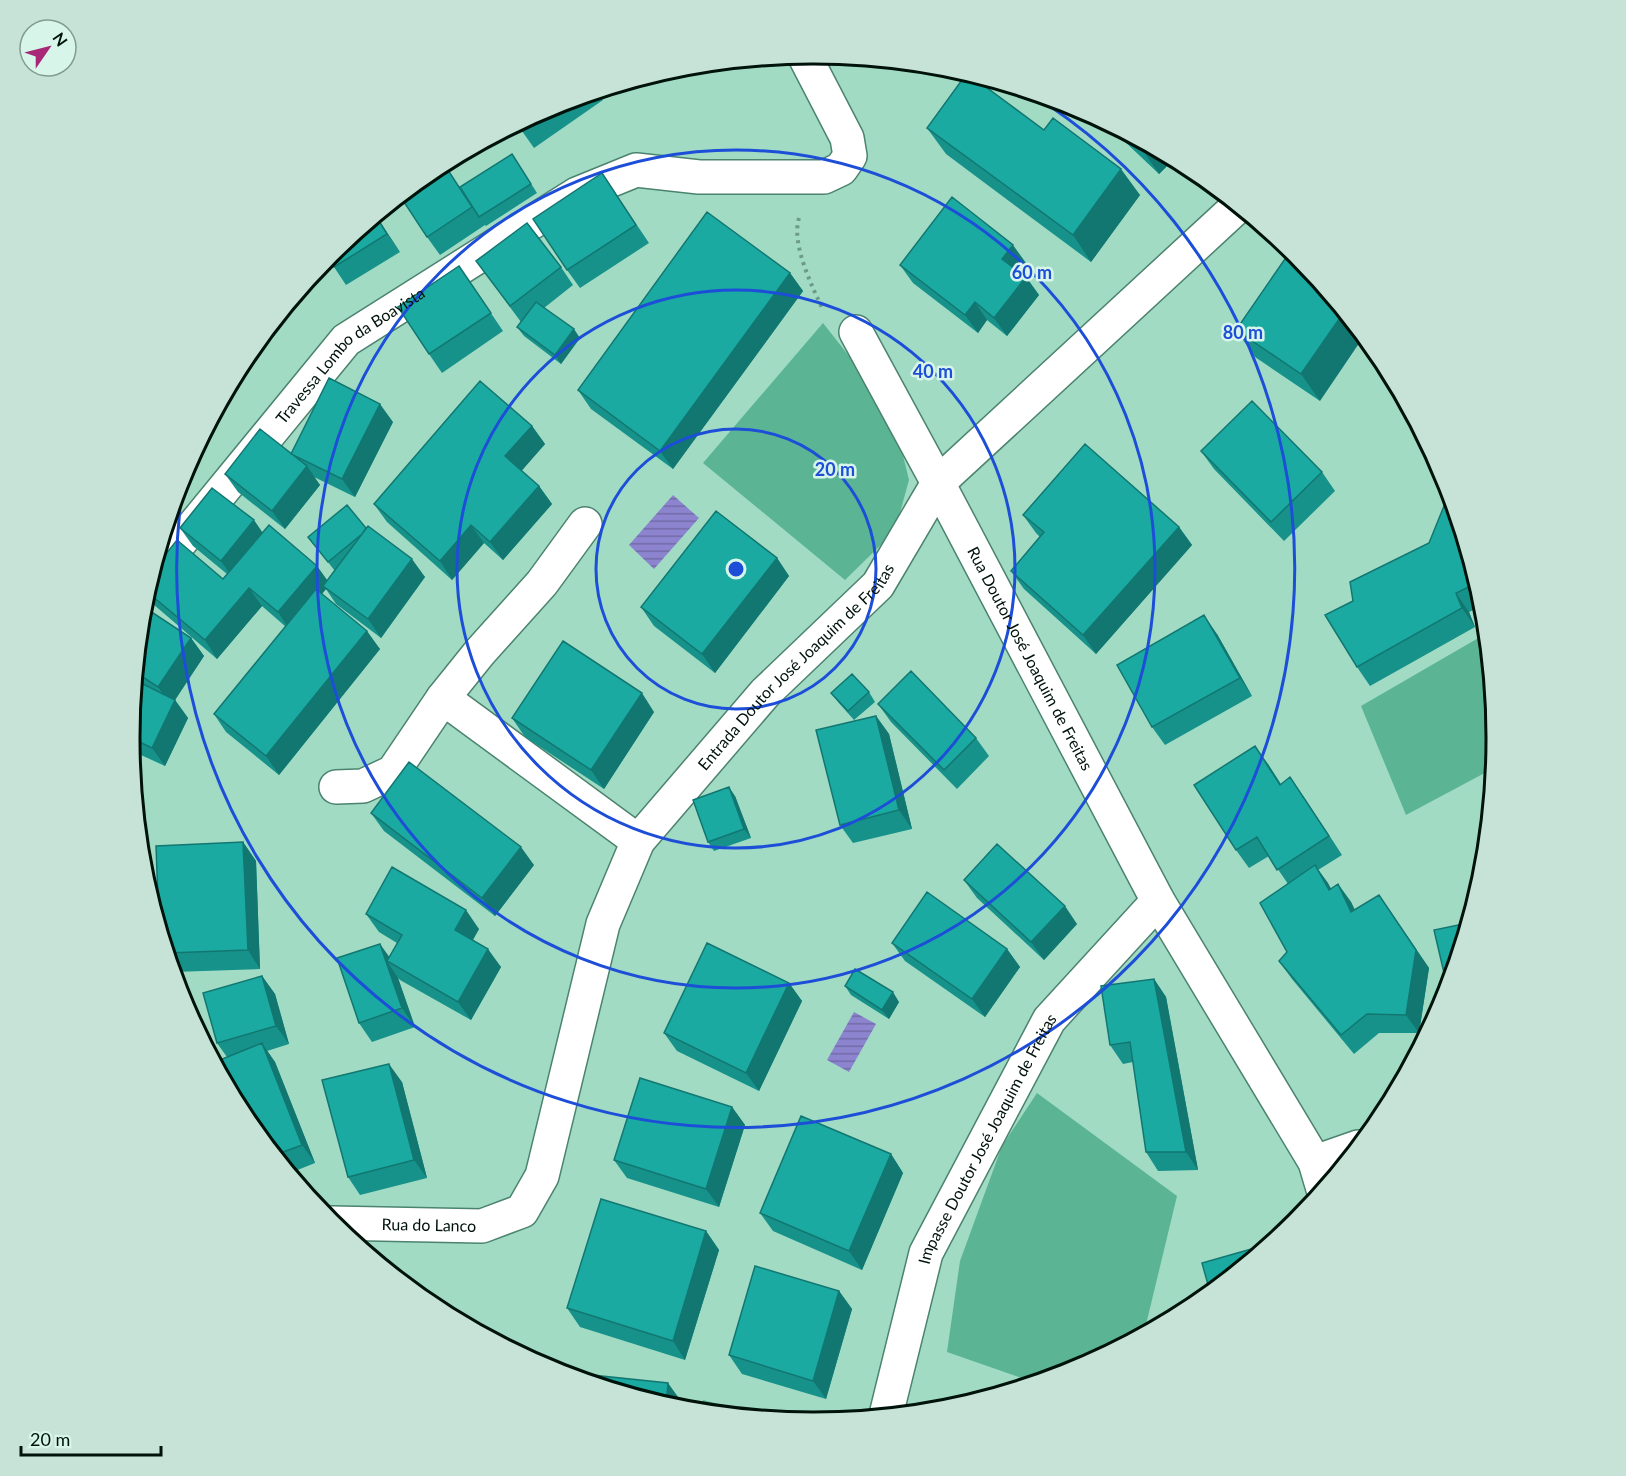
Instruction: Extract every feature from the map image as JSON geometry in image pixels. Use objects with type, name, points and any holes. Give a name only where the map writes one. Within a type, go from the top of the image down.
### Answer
[{"type":"street","points":[[809,64],[847,138],[850,156],[841,169],[824,177]]},
{"type":"street","name":"Travessa Lombo da Boavista","points":[[162,565],[346,340],[577,194],[636,170],[699,177],[824,177]]},
{"type":"street","points":[[856,332],[938,483],[1232,211]]},
{"type":"street","name":"Entrada Doutor José Joaquim de Freitas","points":[[522,1211],[542,1176],[603,924],[638,841],[765,693],[878,585],[938,483]]},
{"type":"street","name":"Rua Doutor José Joaquim de Freitas","points":[[938,483],[1158,901],[1319,1175]]},
{"type":"street","points":[[336,787],[363,786],[393,772],[443,698],[480,652],[542,583],[585,524]]},
{"type":"street","points":[[443,698],[638,841]]},
{"type":"street","name":"Impasse Doutor José Joaquim de Freitas","points":[[888,1407],[926,1253],[1049,1020],[1158,901]]},
{"type":"street","points":[[1319,1175],[1333,1165]]},
{"type":"street","name":"Rua do Lanco","points":[[347,1223],[482,1226],[522,1211]]},
{"type":"path","points":[[824,177],[804,200],[796,226],[801,256],[822,310],[856,332]]},
{"type":"green space","points":[[823,323],[886,403],[896,427],[909,480],[895,531],[845,580],[703,463]]},
{"type":"green space","points":[[1479,638],[1485,694],[1485,773],[1406,815],[1361,706]]},
{"type":"green space","points":[[1037,1093],[1177,1196],[1146,1323],[1071,1360],[1022,1378],[947,1352],[960,1261],[1002,1146]]},
{"type":"green space","points":[[703,1400],[730,1406],[725,1406],[703,1402]]},
{"type":"shaded area","points":[[673,495],[699,518],[654,569],[629,545]]},
{"type":"shaded area","points":[[854,1012],[876,1024],[849,1072],[827,1060]]},
{"type":"building","points":[[961,81],[985,87],[1044,130],[1053,118],[1121,169],[1073,235],[927,128]]},
{"type":"building","points":[[512,154],[531,184],[479,217],[460,187]]},
{"type":"building","points":[[449,172],[472,207],[427,237],[405,203]]},
{"type":"building","points":[[602,173],[636,225],[567,270],[533,219]]},
{"type":"building","points":[[952,197],[1013,245],[1002,259],[1026,277],[994,318],[975,302],[965,315],[900,265]]},
{"type":"building","points":[[707,212],[790,273],[660,451],[578,390]]},
{"type":"building","points":[[380,223],[387,234],[334,267],[337,262]]},
{"type":"building","points":[[527,223],[561,267],[510,306],[476,261]]},
{"type":"building","points":[[1285,259],[1339,319],[1301,374],[1236,330]]},
{"type":"building","points":[[459,266],[491,313],[429,354],[398,307]]},
{"type":"building","points":[[536,302],[574,329],[555,355],[517,327]]},
{"type":"building","points":[[329,378],[380,404],[342,479],[291,454]]},
{"type":"building","points":[[480,381],[532,426],[505,456],[539,486],[490,542],[471,525],[440,561],[374,504]]},
{"type":"building","points":[[1252,401],[1322,472],[1271,522],[1201,451]]},
{"type":"building","points":[[260,429],[307,466],[272,511],[225,474]]},
{"type":"building","points":[[1085,444],[1179,527],[1083,635],[1011,571],[1044,532],[1023,515]]},
{"type":"building","points":[[212,488],[254,520],[221,561],[180,528]]},
{"type":"building","points":[[347,505],[366,528],[362,534],[328,562],[308,537]]},
{"type":"building","points":[[1444,506],[1451,522],[1469,587],[1456,593],[1462,608],[1357,667],[1325,615],[1353,601],[1350,582],[1429,543]]},
{"type":"building","points":[[716,511],[777,558],[702,654],[641,607]]},
{"type":"building","points":[[269,525],[317,566],[278,612],[249,588],[205,640],[154,598],[165,555],[177,540],[223,579]]},
{"type":"building","points":[[368,526],[412,559],[368,619],[323,586]]},
{"type":"building","points":[[316,589],[367,631],[266,756],[214,714]]},
{"type":"building","points":[[151,612],[191,638],[158,687],[143,677]]},
{"type":"building","points":[[1204,615],[1240,678],[1152,727],[1117,665]]},
{"type":"building","points":[[563,641],[642,693],[591,770],[512,718]]},
{"type":"building","points":[[911,671],[976,738],[944,770],[878,704]]},
{"type":"building","points":[[852,674],[869,692],[848,711],[831,693]]},
{"type":"building","points":[[142,683],[175,700],[152,748],[140,742]]},
{"type":"building","points":[[876,716],[899,810],[840,825],[816,730]]},
{"type":"building","points":[[1255,746],[1280,785],[1290,777],[1329,836],[1277,870],[1257,837],[1236,850],[1194,785]]},
{"type":"building","points":[[409,762],[521,847],[482,898],[371,813]]},
{"type":"building","points":[[729,787],[744,829],[708,842],[693,800]]},
{"type":"building","points":[[243,842],[248,950],[175,953],[158,894],[156,846]]},
{"type":"building","points":[[997,844],[1065,906],[1031,942],[964,880]]},
{"type":"building","points":[[1315,865],[1329,890],[1338,884],[1351,912],[1379,895],[1416,950],[1406,1015],[1367,1014],[1341,1035],[1279,961],[1287,952],[1260,903]]},
{"type":"building","points":[[392,867],[466,910],[455,930],[488,949],[458,1002],[387,961],[402,935],[366,914]]},
{"type":"building","points":[[927,892],[1007,949],[972,999],[892,943]]},
{"type":"building","points":[[1460,925],[1444,973],[1434,930]]},
{"type":"building","points":[[707,943],[789,983],[746,1073],[664,1033]]},
{"type":"building","points":[[380,944],[402,1008],[359,1023],[337,958]]},
{"type":"building","points":[[855,969],[893,992],[882,1010],[845,986]]},
{"type":"building","points":[[262,976],[276,1026],[217,1043],[203,993]]},
{"type":"building","points":[[1154,979],[1186,1152],[1146,1152],[1130,1042],[1110,1045],[1101,986]]},
{"type":"building","points":[[262,1043],[302,1145],[282,1152],[253,1112],[222,1059]]},
{"type":"building","points":[[389,1064],[414,1160],[348,1177],[322,1080]]},
{"type":"building","points":[[640,1078],[732,1107],[706,1189],[614,1160]]},
{"type":"building","points":[[801,1116],[891,1154],[849,1251],[760,1213]]},
{"type":"building","points":[[601,1199],[706,1231],[673,1341],[567,1308]]},
{"type":"building","points":[[1251,1249],[1208,1283],[1202,1263]]},
{"type":"building","points":[[755,1266],[839,1291],[813,1381],[729,1355]]},
{"type":"building","points":[[595,1375],[668,1383],[667,1395]]}]
